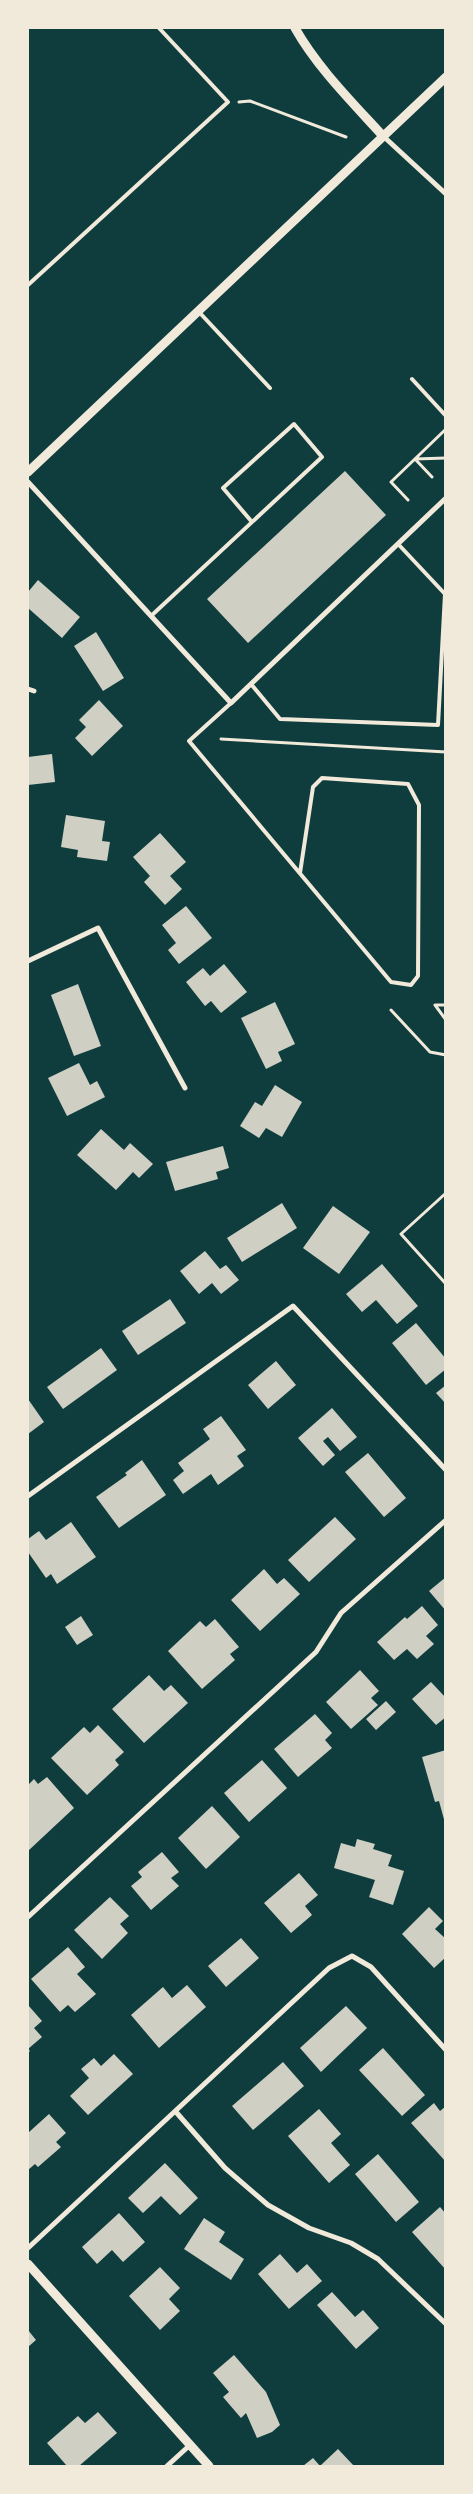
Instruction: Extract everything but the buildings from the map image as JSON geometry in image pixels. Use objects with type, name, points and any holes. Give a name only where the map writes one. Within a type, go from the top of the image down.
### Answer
[{"type":"street","points":[[295,28],[304,43],[343,93],[382,135],[446,194]]},
{"type":"street","points":[[28,472],[382,135],[446,77]]},
{"type":"street","points":[[28,482],[231,703],[399,545],[446,498]]},
{"type":"street","points":[[28,688],[34,691]]},
{"type":"street","points":[[28,961],[98,928],[185,1088]]},
{"type":"street","points":[[28,1496],[293,1306],[446,1470]]},
{"type":"street","points":[[28,1917],[316,1652],[341,1613],[446,1520]]},
{"type":"street","points":[[28,2248],[329,1968],[352,1956],[371,1967],[446,2050]]},
{"type":"street","points":[[176,2112],[225,2168],[268,2205],[309,2228],[351,2243],[378,2259],[446,2324]]},
{"type":"street","points":[[28,2264],[209,2466]]},
{"type":"street","points":[[168,2466],[190,2445]]},
{"type":"lane","points":[[28,285],[228,102],[159,28]]},
{"type":"lane","points":[[197,310],[270,388]]},
{"type":"lane","points":[[412,379],[446,416]]},
{"type":"lane","points":[[151,616],[322,457],[294,424],[223,488],[252,522]]},
{"type":"lane","points":[[251,684],[280,719],[438,725],[445,594],[399,545]]},
{"type":"lane","points":[[231,703],[189,741],[391,982],[411,985],[418,976],[418,805],[408,784],[322,778],[313,786],[300,873]]},
{"type":"path","points":[[228,102],[250,101],[346,137]]},
{"type":"path","points":[[408,500],[391,482],[446,429]]},
{"type":"path","points":[[415,459],[446,458]]},
{"type":"path","points":[[415,459],[432,477]]},
{"type":"path","points":[[222,739],[446,752]]},
{"type":"path","points":[[446,1006],[436,1005],[446,1020]]},
{"type":"path","points":[[391,1010],[430,1052],[446,1055]]},
{"type":"path","points":[[446,1193],[401,1234],[446,1284]]}]
